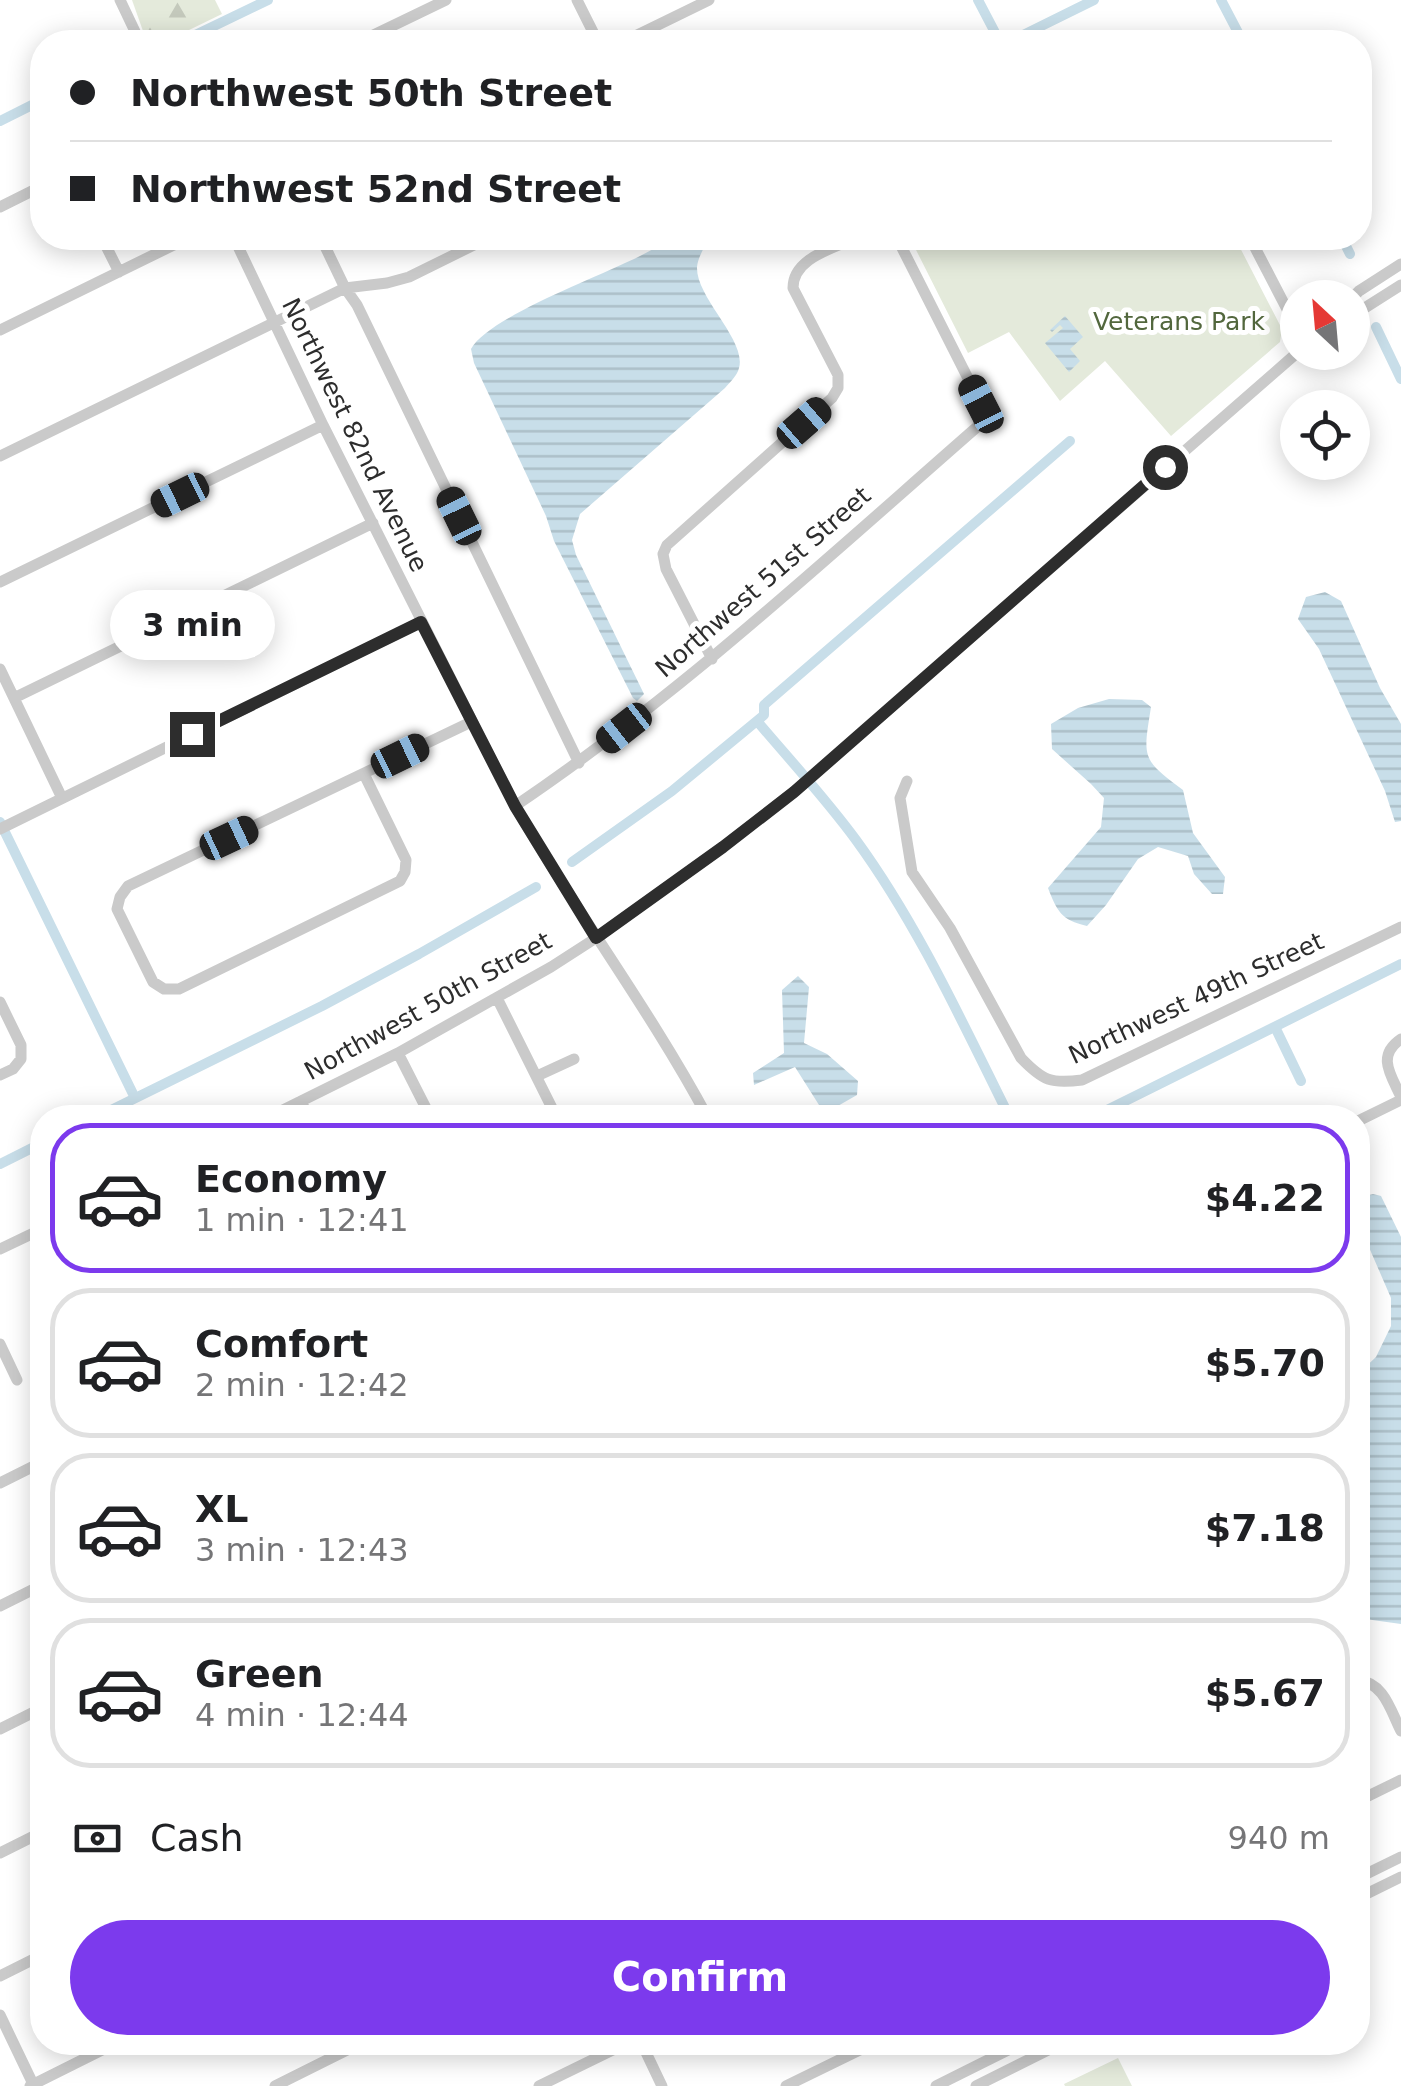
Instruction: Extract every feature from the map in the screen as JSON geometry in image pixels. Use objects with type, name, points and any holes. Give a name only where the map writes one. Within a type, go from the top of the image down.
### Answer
[{"type":"street","points":[[120,0],[134,30]]},
{"type":"street","points":[[384,30],[446,0]]},
{"type":"street","points":[[576,0],[592,30]]},
{"type":"street","points":[[648,30],[710,0]]},
{"type":"street","points":[[0,207],[30,192]]},
{"type":"street","points":[[108,250],[119,272]]},
{"type":"street","points":[[0,330],[164,250]]},
{"type":"street","name":"Northwest 82nd Avenue","points":[[240,250],[323,425],[515,806],[677,1060],[701,1105]]},
{"type":"street","points":[[327,250],[579,763]]},
{"type":"street","points":[[0,456],[345,288],[409,276],[463,250]]},
{"type":"street","points":[[712,659],[666,569],[663,554],[667,545],[832,398],[838,388],[838,375],[793,288],[793,276],[802,263],[830,250]]},
{"type":"street","name":"Northwest 51st Street","points":[[515,806],[579,763],[712,659],[977,426],[982,416],[981,404],[903,250]]},
{"type":"street","points":[[1256,250],[1280,296]]},
{"type":"street","points":[[1370,283],[1401,264]]},
{"type":"street","points":[[1370,305],[1401,285]]},
{"type":"street","name":"Northwest 50th Street","points":[[293,1105],[498,998],[596,938],[723,847],[817,772],[1280,368]]},
{"type":"street","points":[[0,582],[323,425]]},
{"type":"street","points":[[14,698],[373,523]]},
{"type":"street","points":[[5,826],[421,622]]},
{"type":"street","points":[[0,669],[62,798]]},
{"type":"street","points":[[364,774],[406,860],[400,880],[179,989],[164,990],[153,982],[117,909],[128,886],[471,722]]},
{"type":"street","name":"Northwest 49th Street","points":[[906,781],[900,798],[912,872],[950,928],[1021,1058],[1036,1073],[1058,1083],[1082,1080],[1401,927]]},
{"type":"street","points":[[498,998],[551,1105]]},
{"type":"street","points":[[0,1002],[22,1045],[22,1060],[0,1075]]},
{"type":"street","points":[[1370,1115],[1401,1098],[1386,1064],[1389,1049],[1401,1039]]},
{"type":"street","points":[[398,1053],[424,1105]]},
{"type":"street","points":[[537,1076],[574,1059]]},
{"type":"street","points":[[301,1101],[303,1105]]},
{"type":"street","points":[[0,1249],[30,1235]]},
{"type":"street","points":[[0,1344],[17,1380]]},
{"type":"street","points":[[0,1483],[30,1468]]},
{"type":"street","points":[[0,1606],[30,1591]]},
{"type":"street","points":[[1370,1684],[1381,1690],[1401,1730]]},
{"type":"street","points":[[0,1729],[30,1714]]},
{"type":"street","points":[[1370,1796],[1401,1780]]},
{"type":"street","points":[[0,1853],[30,1838]]},
{"type":"street","points":[[1370,1872],[1401,1857]]},
{"type":"street","points":[[1370,1892],[1401,1877]]},
{"type":"street","points":[[0,1976],[30,1962]]},
{"type":"street","points":[[0,2015],[32,2085],[92,2055]]},
{"type":"street","points":[[275,2086],[338,2055]]},
{"type":"street","points":[[539,2086],[602,2055]]},
{"type":"street","points":[[647,2055],[662,2086]]},
{"type":"street","points":[[786,2086],[849,2055]]},
{"type":"street","points":[[936,2086],[998,2055]]},
{"type":"street","points":[[976,2086],[1038,2055]]},
{"type":"green space","points":[[132,0],[215,0],[222,14],[189,30],[143,30]]},
{"type":"green space","name":"Veterans Park","points":[[916,250],[1241,250],[1280,325],[1280,342],[1171,436],[1105,361],[1060,401],[1009,332],[968,353]]},
{"type":"green space","points":[[1118,2058],[1132,2086],[1065,2086],[1064,2084]]},
{"type":"water","points":[[651,250],[703,250],[697,267],[699,279],[739,357],[738,371],[725,388],[580,514],[572,540],[644,694],[637,701],[554,541],[471,349],[481,337],[518,313]]},
{"type":"water","points":[[1065,316],[1083,337],[1070,349],[1080,361],[1069,372],[1045,343],[1063,328],[1060,325],[1050,330]]},
{"type":"water","points":[[1325,592],[1341,601],[1380,688],[1401,724],[1401,821],[1395,822],[1385,791],[1319,649],[1298,619],[1306,597]]},
{"type":"water","points":[[1109,699],[1142,700],[1151,707],[1148,756],[1159,771],[1183,790],[1193,833],[1225,877],[1223,894],[1212,894],[1194,874],[1188,856],[1158,847],[1138,859],[1087,926],[1061,913],[1048,888],[1101,827],[1104,798],[1052,749],[1051,724],[1078,708]]},
{"type":"water","points":[[798,976],[809,987],[804,1043],[827,1054],[858,1081],[857,1095],[840,1105],[819,1105],[795,1067],[754,1085],[753,1073],[784,1053],[782,990]]},
{"type":"water","points":[[1370,1195],[1381,1196],[1401,1237],[1401,1624],[1370,1620],[1370,1363],[1391,1326],[1391,1298],[1370,1250]]},
{"type":"waterway","points":[[206,30],[268,0]]},
{"type":"waterway","points":[[978,0],[994,30]]},
{"type":"waterway","points":[[1033,30],[1094,0]]},
{"type":"waterway","points":[[1221,0],[1237,30]]},
{"type":"waterway","points":[[0,121],[30,106]]},
{"type":"waterway","points":[[1348,250],[1350,254]]},
{"type":"waterway","points":[[1376,327],[1401,379]]},
{"type":"waterway","points":[[572,862],[672,791],[764,715],[764,705],[1070,441]]},
{"type":"waterway","points":[[757,721],[833,810],[900,906],[1004,1105]]},
{"type":"waterway","points":[[0,822],[135,1098]]},
{"type":"waterway","points":[[121,1105],[322,1006],[536,887]]},
{"type":"waterway","points":[[1117,1105],[1401,964]]},
{"type":"waterway","points":[[1275,1027],[1301,1081]]},
{"type":"waterway","points":[[0,1164],[30,1149]]},
{"type":"route","points":[[192,734],[421,622],[515,806],[596,938],[794,792],[1165,467]]}]
